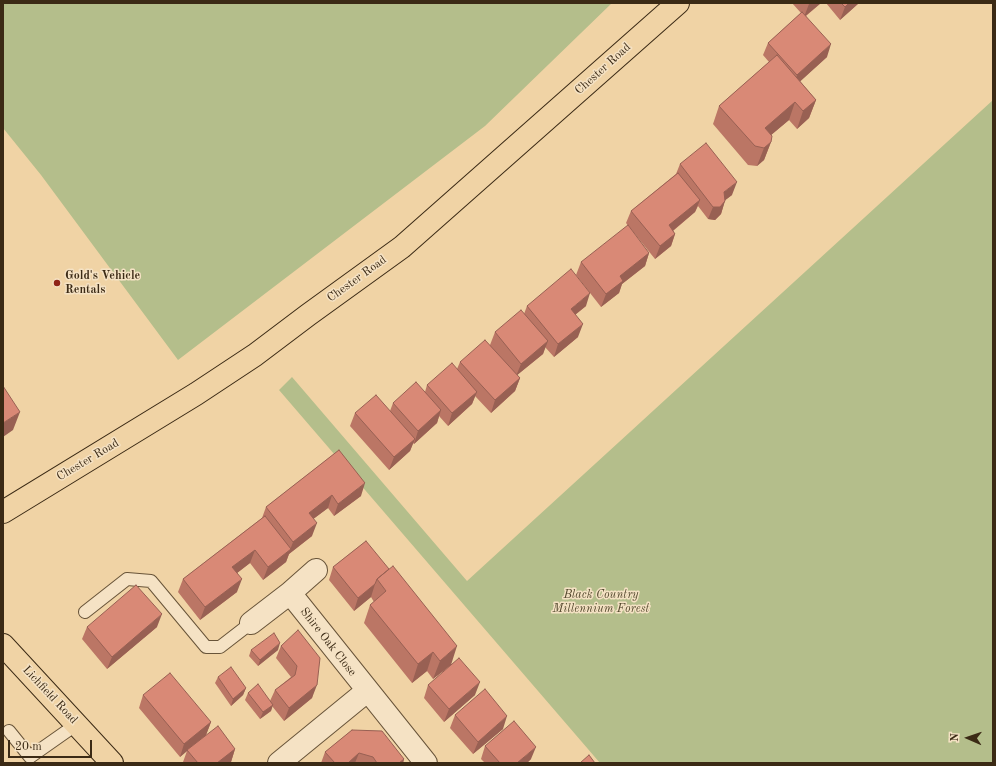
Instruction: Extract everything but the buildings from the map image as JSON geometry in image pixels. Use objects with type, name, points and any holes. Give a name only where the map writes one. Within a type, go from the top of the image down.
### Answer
[{"type":"highway","name":"Chester Road","points":[[3,512],[203,390],[255,355],[402,247],[678,3]]},
{"type":"highway","name":"Lichfield Road","points":[[3,644],[112,763]]},
{"type":"street","points":[[251,623],[290,593],[316,570]]},
{"type":"street","name":"Shire Oak Close","points":[[290,593],[426,763]]},
{"type":"street","points":[[279,763],[367,691]]},
{"type":"lane","points":[[85,612],[128,579],[151,581],[206,647],[220,647],[251,623]]},
{"type":"lane","points":[[10,731],[30,757],[77,724]]},
{"type":"green space","points":[[3,3],[612,3],[485,126],[178,360],[41,175],[3,128]]},
{"type":"green space","name":"Black Country Millennium Forest","points":[[993,100],[993,763],[600,763],[279,390],[292,377],[467,581]]},
{"type":"place","name":"Gold's Vehicle Rentals","points":[[57,283]]}]
